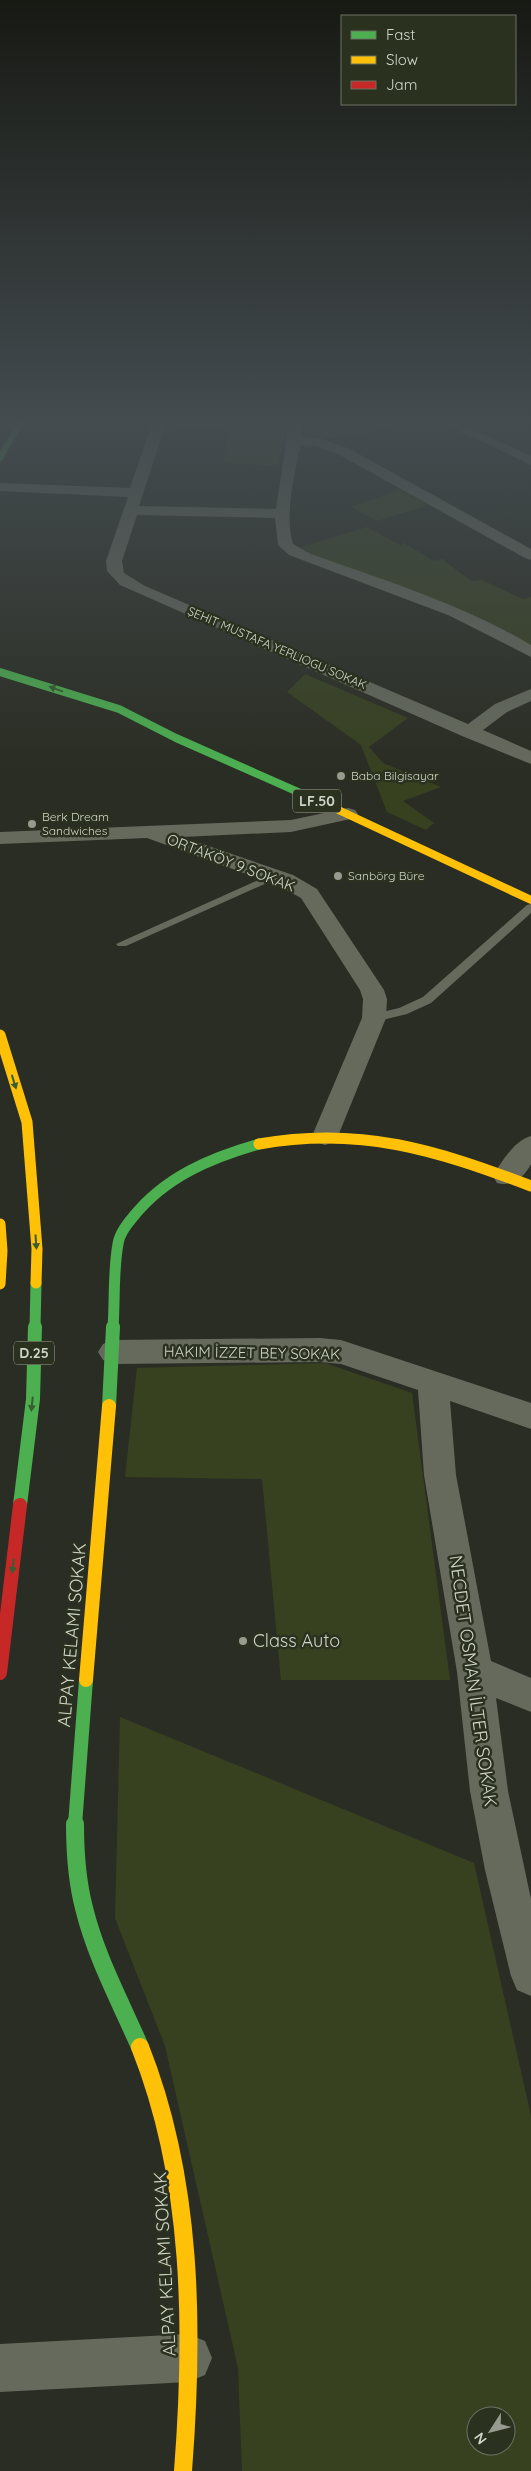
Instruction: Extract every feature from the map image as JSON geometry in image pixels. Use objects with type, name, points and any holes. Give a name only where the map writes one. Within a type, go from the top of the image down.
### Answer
[{"type":"main road","name":"LF.50","points":[[0,672],[79,698],[102,702]]},
{"type":"main road","name":"LF.50","points":[[40,672],[87,691],[102,702],[176,738],[348,814],[531,900]]},
{"type":"main road","name":"D.25","points":[[0,1035],[26,1122],[37,1249],[33,1399],[0,1673]]},
{"type":"main road","name":"ALPAY KELAMI SOKAK","points":[[183,2471],[188,2358],[182,2205],[177,2165],[159,2094],[90,1930],[76,1861],[74,1824],[113,1352],[118,1242],[124,1225],[144,1200],[176,1177],[242,1148],[276,1140],[325,1136],[404,1146],[468,1162],[531,1186]]},
{"type":"main road","points":[[0,1224],[2,1251],[0,1284]]},
{"type":"street","name":"ŞEHIT MUSTAFA YERLIOGU SOKAK","points":[[122,538],[114,565],[117,574],[125,581],[531,758]]},
{"type":"street","points":[[285,538],[285,542],[292,551],[460,614],[491,628],[531,652]]},
{"type":"street","points":[[501,538],[531,555]]},
{"type":"street","points":[[469,732],[501,708],[531,694]]},
{"type":"street","points":[[0,838],[291,826],[348,814]]},
{"type":"street","name":"ORTAKÖY 9 SOKAK","points":[[152,833],[297,886],[317,904],[372,990],[375,999],[374,1018],[325,1136]]},
{"type":"street","points":[[506,1176],[531,1145]]},
{"type":"street","name":"HAKIM İZZET BEY SOKAK","points":[[113,1352],[320,1350],[341,1352],[531,1416]]},
{"type":"street","name":"NECDET OSMAN İLTER SOKAK","points":[[433,1384],[440,1475],[475,1672],[488,1791],[504,1870],[531,1976]]},
{"type":"street","points":[[475,1672],[531,1695]]},
{"type":"street","points":[[0,2368],[188,2358]]},
{"type":"lane","points":[[122,944],[274,876]]},
{"type":"lane","points":[[374,1018],[403,1012],[427,1000],[531,907]]},
{"type":"green space","points":[[330,538],[388,538],[400,545],[404,543],[434,561],[442,559],[471,581],[482,580],[523,599],[531,597],[531,647],[314,556],[301,547]]},
{"type":"green space","points":[[305,674],[408,718],[369,747],[383,763],[441,787],[403,801],[434,823],[426,830],[387,812],[361,745],[287,692]]},
{"type":"green space","points":[[325,1363],[412,1393],[450,1680],[281,1680],[262,1479],[125,1477],[137,1368]]},
{"type":"green space","points":[[120,1717],[474,1863],[531,2116],[531,2471],[242,2471],[238,2368],[165,2046],[115,1918]]},
{"type":"traffic: fast","points":[[0,672],[119,709],[176,738],[332,807]]},
{"type":"traffic: fast","points":[[109,1406],[118,1242],[129,1222],[142,1205],[176,1177],[217,1157],[259,1144]]},
{"type":"traffic: fast","points":[[20,1505],[33,1399],[36,1283]]},
{"type":"traffic: fast","points":[[86,1680],[76,1793],[75,1850],[78,1878],[83,1906],[94,1942],[140,2047]]},
{"type":"traffic: slow","points":[[332,807],[531,900]]},
{"type":"traffic: slow","points":[[0,1035],[27,1122],[37,1249],[36,1283]]},
{"type":"traffic: slow","points":[[259,1144],[294,1138],[328,1136],[363,1138],[432,1152],[466,1162],[531,1186]]},
{"type":"traffic: slow","points":[[0,1224],[2,1251],[0,1284]]},
{"type":"traffic: slow","points":[[86,1680],[109,1406]]},
{"type":"traffic: slow","points":[[140,2047],[162,2109],[170,2141],[180,2205],[186,2271],[187,2325],[187,2408],[183,2471]]},
{"type":"traffic: jam","points":[[0,1673],[20,1505]]},
{"type":"place","name":"Baba Bilgisayar","points":[[341,776]]},
{"type":"place","name":"Berk Dream Sandwiches","points":[[32,824]]},
{"type":"place","name":"Sanbörg Büre","points":[[338,876]]},
{"type":"place","name":"Class Auto","points":[[243,1641]]}]
